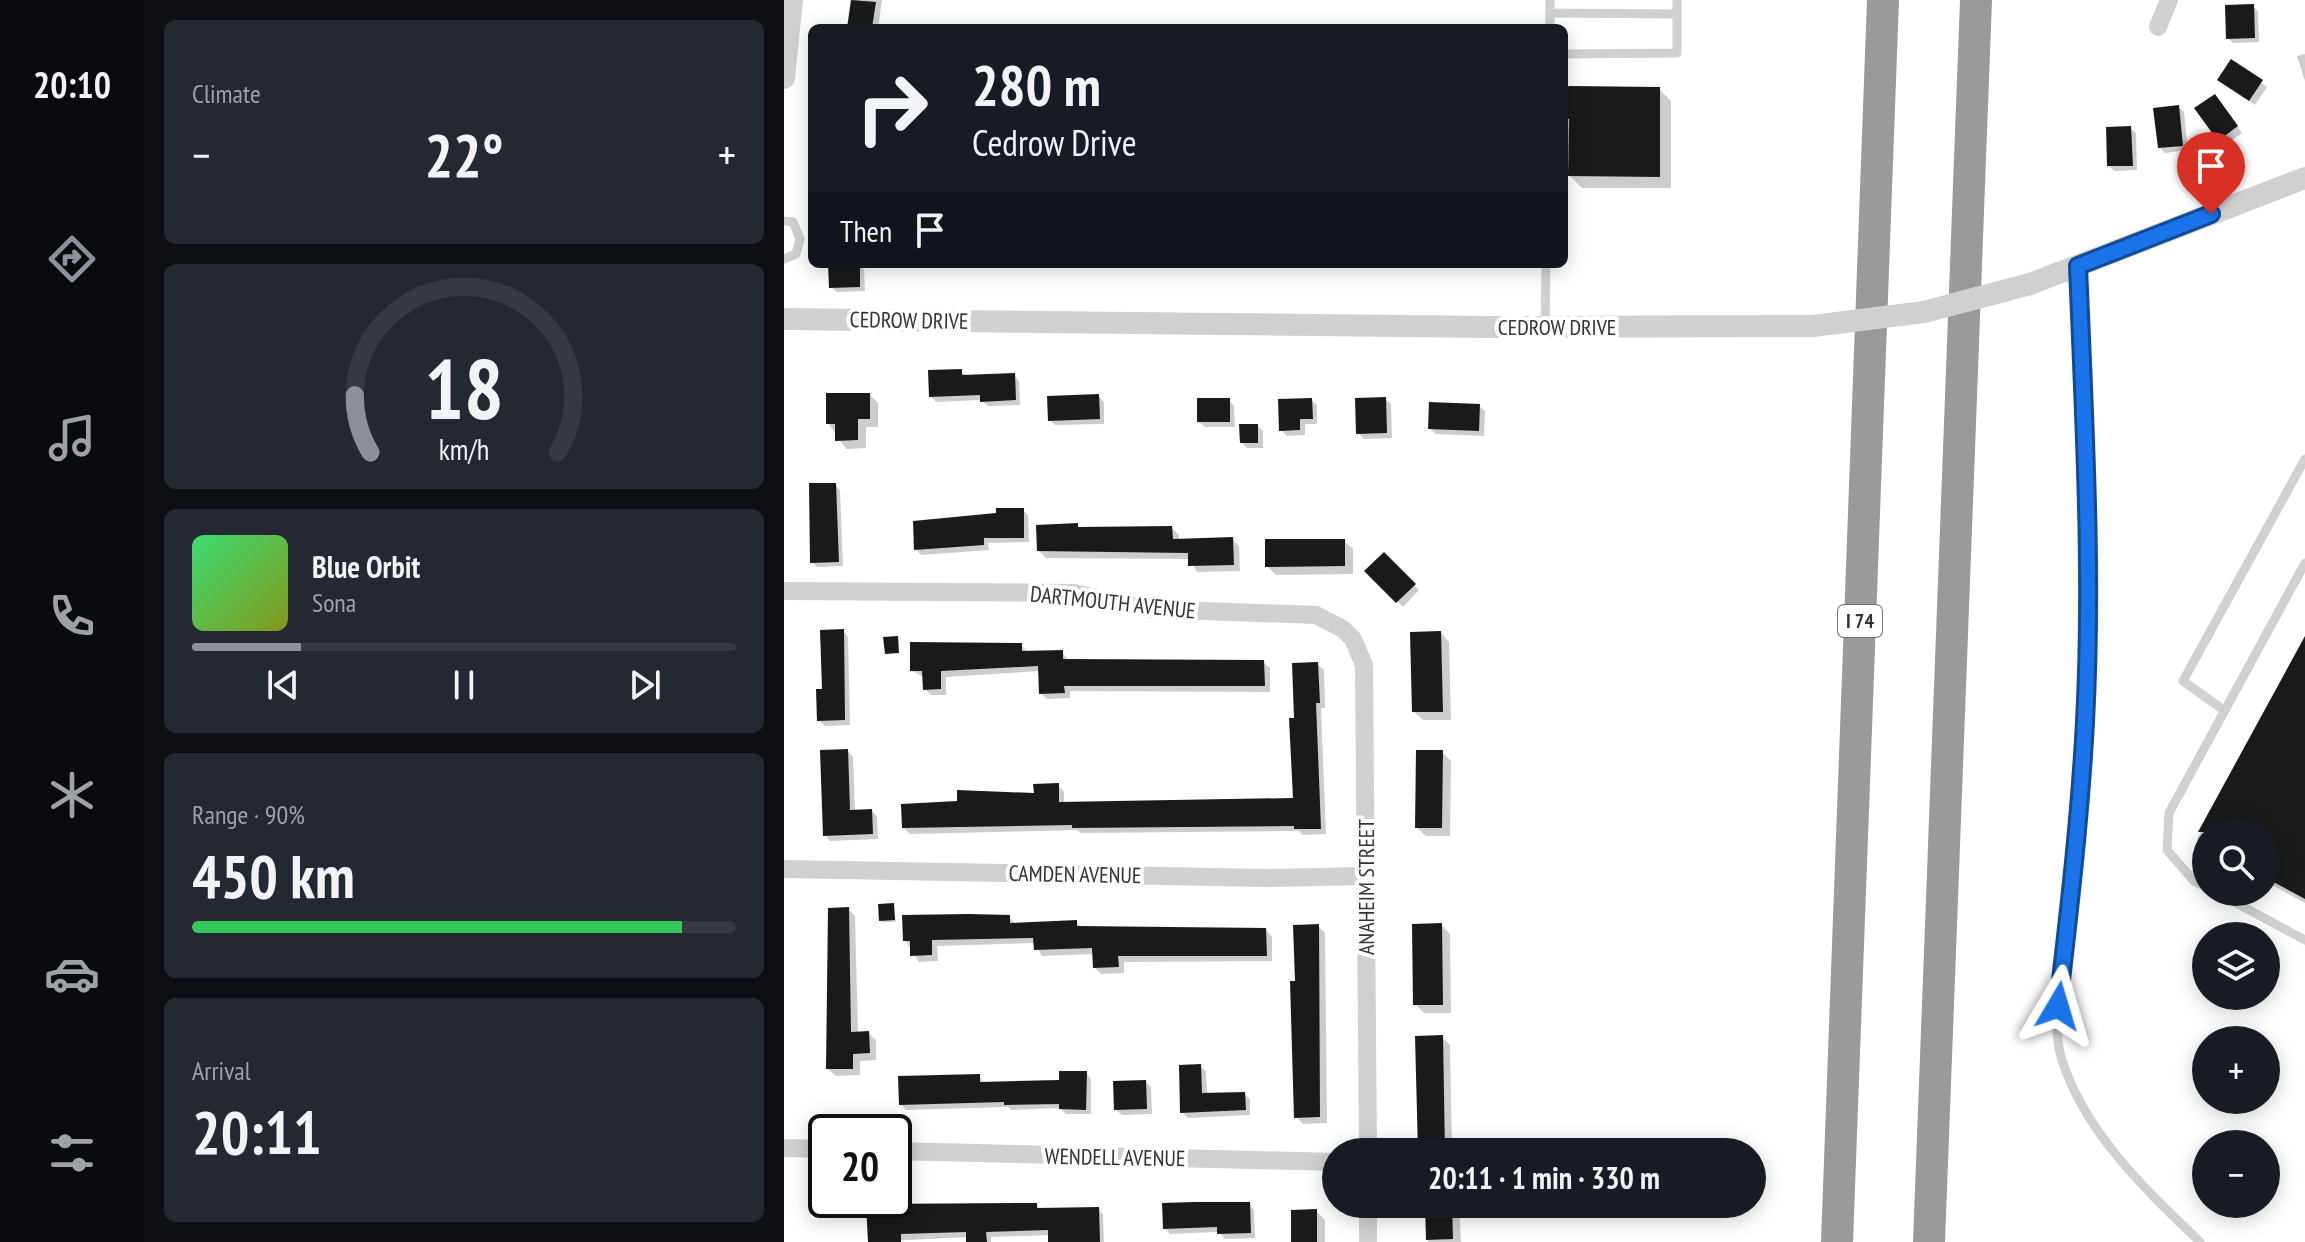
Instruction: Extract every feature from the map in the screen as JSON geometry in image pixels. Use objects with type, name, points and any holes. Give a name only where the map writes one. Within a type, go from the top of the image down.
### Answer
[{"type":"highway","name":"I 74","points":[[1837,1242],[1883,0]]},
{"type":"highway","points":[[1929,1242],[1976,0]]},
{"type":"street","points":[[784,78],[792,0]]},
{"type":"street","points":[[2158,27],[2169,0]]},
{"type":"street","name":"CEDROW DRIVE","points":[[784,319],[1545,327],[1813,326],[1924,312],[2030,284],[2305,178]]},
{"type":"street","name":"DARTMOUTH AVENUE","points":[[784,591],[1074,593],[1149,609],[1316,615],[1343,629]]},
{"type":"street","name":"ANAHEIM STREET","points":[[1343,629],[1353,639],[1364,665],[1368,1138]]},
{"type":"street","name":"CAMDEN AVENUE","points":[[784,869],[1266,878],[1366,876]]},
{"type":"street","points":[[784,1148],[808,1149]]},
{"type":"street","name":"WENDELL AVENUE","points":[[912,1151],[1322,1162]]},
{"type":"street","points":[[1368,1218],[1368,1242]]},
{"type":"lane","points":[[1550,0],[1550,24]]},
{"type":"lane","points":[[1568,54],[1677,53],[1677,0]]},
{"type":"lane","points":[[1550,13],[1677,14]]},
{"type":"lane","points":[[784,221],[793,222],[800,239],[796,254],[784,259]]},
{"type":"lane","points":[[2078,266],[2087,635],[2076,854],[2058,1006],[2061,1058],[2099,1131],[2132,1173],[2200,1242]]},
{"type":"lane","points":[[1545,327],[1546,268]]},
{"type":"lane","points":[[2225,711],[2183,681],[2305,459]]},
{"type":"lane","points":[[2192,879],[2167,850],[2169,813],[2305,563]]},
{"type":"lane","points":[[2242,906],[2305,940]]},
{"type":"building","points":[[851,0],[876,2],[873,24],[848,24]]},
{"type":"building","points":[[2254,4],[2255,38],[2226,39],[2225,5]]},
{"type":"building","points":[[2231,59],[2263,80],[2249,101],[2217,80]]},
{"type":"building","points":[[1568,87],[1660,87],[1660,177],[1568,176]]},
{"type":"building","points":[[2215,94],[2238,126],[2218,141],[2194,108]]},
{"type":"building","points":[[2179,105],[2183,146],[2158,148],[2153,108]]},
{"type":"building","points":[[2131,126],[2133,166],[2107,166],[2106,127]]},
{"type":"building","points":[[828,268],[860,268],[860,287],[829,288]]},
{"type":"building","points":[[962,369],[962,375],[1015,373],[1016,400],[980,402],[980,395],[929,397],[928,370]]},
{"type":"building","points":[[826,393],[870,393],[870,419],[858,419],[858,440],[835,441],[835,424],[826,424]]},
{"type":"building","points":[[1099,394],[1100,419],[1048,421],[1047,396]]},
{"type":"building","points":[[1386,397],[1387,433],[1356,434],[1355,398]]},
{"type":"building","points":[[1197,398],[1230,398],[1230,422],[1197,422]]},
{"type":"building","points":[[1312,398],[1313,419],[1300,419],[1300,430],[1279,431],[1278,399]]},
{"type":"building","points":[[1429,402],[1480,404],[1479,431],[1428,429]]},
{"type":"building","points":[[1239,424],[1258,424],[1258,443],[1240,443]]},
{"type":"building","points":[[809,483],[836,483],[839,562],[810,563]]},
{"type":"building","points":[[996,508],[1024,508],[1024,538],[984,538],[984,545],[914,550],[913,521],[996,513]]},
{"type":"building","points":[[1078,523],[1078,527],[1172,526],[1173,539],[1233,537],[1234,565],[1188,566],[1188,553],[1037,551],[1036,525]]},
{"type":"building","points":[[1265,539],[1345,539],[1345,566],[1265,567]]},
{"type":"building","points":[[1384,552],[1416,584],[1396,603],[1364,571]]},
{"type":"building","points":[[844,629],[845,720],[817,721],[816,689],[822,689],[820,630]]},
{"type":"building","points":[[1441,631],[1443,712],[1412,712],[1410,632]]},
{"type":"building","points":[[898,636],[899,653],[885,654],[883,637]]},
{"type":"building","points":[[2305,636],[2305,899],[2280,886],[2280,818],[2206,818]]},
{"type":"building","points":[[910,642],[1022,643],[1022,651],[1063,650],[1063,659],[1264,660],[1265,686],[1064,686],[1065,693],[1039,694],[1038,666],[941,671],[941,689],[923,690],[922,671],[910,671]]},
{"type":"building","points":[[1318,662],[1320,703],[1316,703],[1321,829],[1294,829],[1294,826],[1072,828],[1072,825],[902,828],[901,804],[957,801],[957,790],[1034,793],[1033,784],[1059,783],[1059,802],[1293,798],[1289,718],[1294,718],[1292,663]]},
{"type":"building","points":[[848,749],[850,810],[872,809],[873,834],[823,836],[820,750]]},
{"type":"building","points":[[1416,750],[1443,750],[1442,828],[1415,828]]},
{"type":"building","points":[[894,903],[895,920],[879,921],[878,904]]},
{"type":"building","points":[[849,907],[851,1032],[869,1031],[870,1053],[853,1054],[853,1069],[826,1069],[828,908]]},
{"type":"building","points":[[902,915],[1010,915],[1010,923],[1077,920],[1077,926],[1266,928],[1267,956],[1118,956],[1119,967],[1093,968],[1092,948],[1034,950],[1033,938],[932,940],[932,955],[910,956],[910,941],[903,941]]},
{"type":"building","points":[[1442,923],[1443,1005],[1413,1005],[1412,924]]},
{"type":"building","points":[[1319,924],[1320,1117],[1294,1118],[1290,981],[1295,981],[1293,925]]},
{"type":"building","points":[[1443,1035],[1445,1138],[1418,1138],[1415,1036]]},
{"type":"building","points":[[1201,1064],[1202,1093],[1245,1092],[1246,1110],[1180,1113],[1179,1065]]},
{"type":"building","points":[[1059,1071],[1087,1071],[1086,1110],[1059,1109],[1059,1104],[1004,1105],[1004,1102],[899,1105],[898,1076],[980,1074],[980,1082],[1059,1080]]},
{"type":"building","points":[[1146,1080],[1147,1109],[1114,1110],[1113,1081]]},
{"type":"building","points":[[1250,1202],[1251,1233],[1217,1234],[1217,1227],[1163,1229],[1162,1203]]},
{"type":"building","points":[[1037,1203],[1037,1208],[1099,1207],[1100,1242],[1048,1242],[1048,1230],[986,1232],[987,1242],[966,1242],[966,1232],[901,1234],[901,1242],[868,1242],[867,1218],[912,1218],[912,1204]]},
{"type":"building","points":[[1317,1209],[1317,1242],[1291,1242],[1291,1210]]},
{"type":"building","points":[[1425,1218],[1452,1218],[1453,1239],[1426,1240]]},
{"type":"route","points":[[2058,1006],[2076,854],[2085,722],[2086,524],[2078,266],[2211,214]]}]
